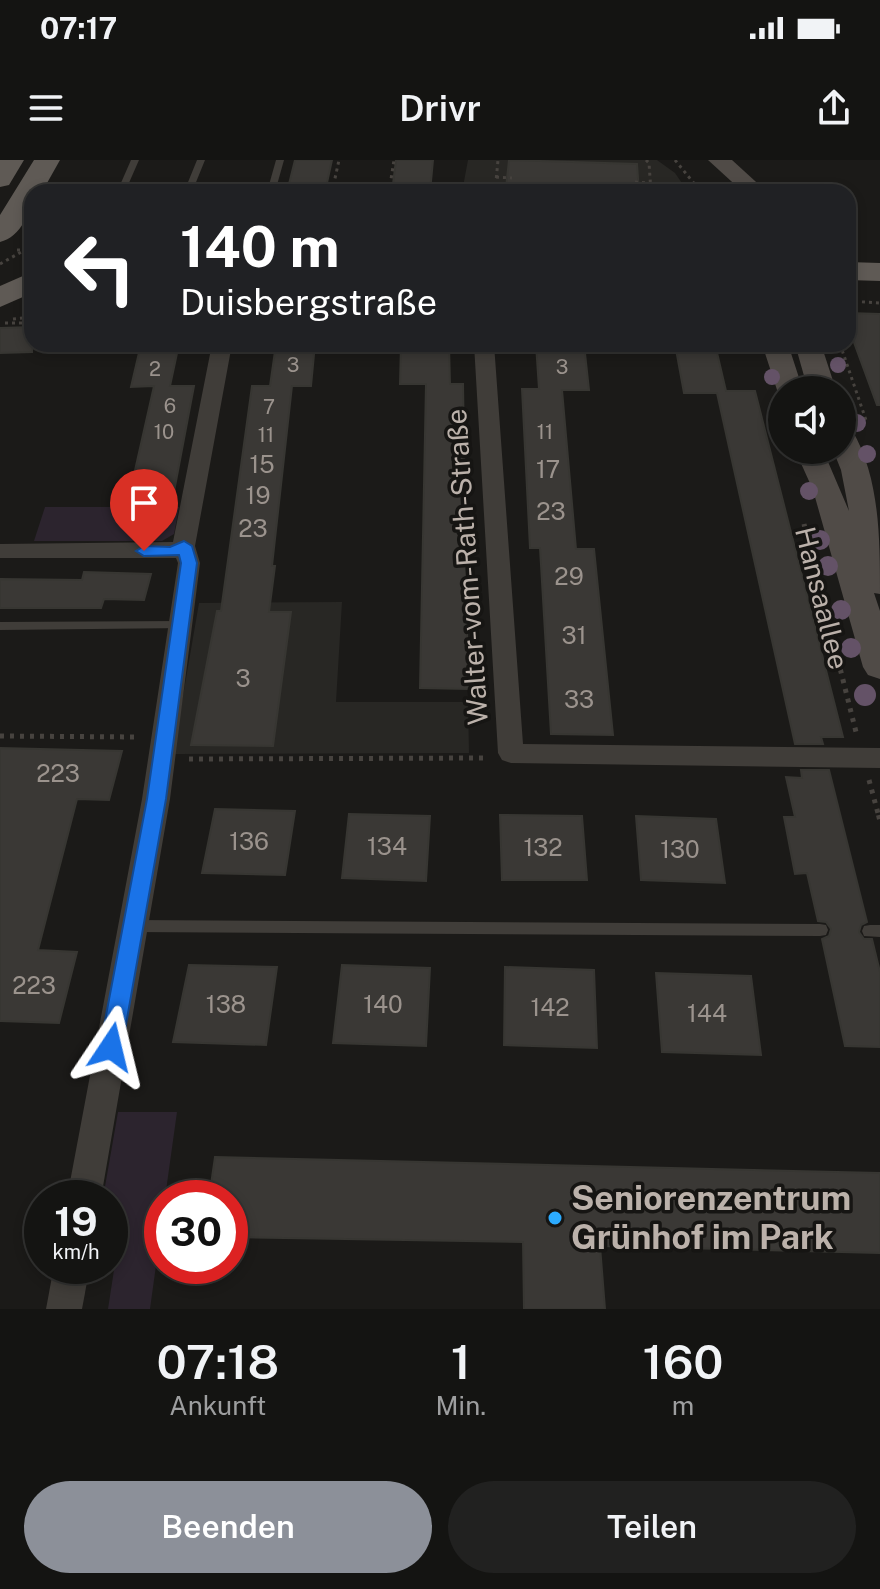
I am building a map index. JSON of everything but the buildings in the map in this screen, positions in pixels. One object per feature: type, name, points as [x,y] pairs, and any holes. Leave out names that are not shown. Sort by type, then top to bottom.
[{"type":"main road","points":[[0,179],[11,160]]},
{"type":"main road","points":[[33,184],[47,160]]},
{"type":"main road","points":[[719,160],[747,184]]},
{"type":"main road","points":[[686,161],[713,184]]},
{"type":"main road","points":[[0,298],[15,262],[24,201]]},
{"type":"main road","points":[[856,271],[880,272]]},
{"type":"main road","points":[[777,352],[785,376]]},
{"type":"main road","points":[[810,352],[818,376]]},
{"type":"main road","name":"Hansaallee","points":[[816,464],[828,490],[880,667]]},
{"type":"main road","points":[[856,464],[880,584]]},
{"type":"street","points":[[87,1180],[164,749],[189,563],[184,546],[220,352]]},
{"type":"street","name":"Walter-vom-Rath-Straße","points":[[485,352],[511,753],[868,757]]},
{"type":"street","points":[[0,551],[173,552],[184,546]]},
{"type":"street","points":[[64,1309],[69,1284]]},
{"type":"lane","points":[[124,184],[135,160]]},
{"type":"lane","points":[[191,184],[201,160]]},
{"type":"lane","points":[[273,184],[280,160]]},
{"type":"lane","points":[[0,626],[57,629],[181,625]]},
{"type":"lane","points":[[132,926],[820,930]]},
{"type":"path","points":[[334,184],[339,160]]},
{"type":"path","points":[[390,184],[394,160]]},
{"type":"path","points":[[496,184],[498,160]]},
{"type":"path","points":[[635,182],[651,183],[646,160]]},
{"type":"path","points":[[686,161],[697,184]]},
{"type":"path","points":[[496,177],[512,178]]},
{"type":"path","points":[[865,294],[880,303]]},
{"type":"path","points":[[0,323],[24,323]]},
{"type":"path","points":[[842,352],[846,376]]},
{"type":"path","name":"Hansaallee","points":[[802,515],[868,757],[880,819]]},
{"type":"path","points":[[0,736],[164,749],[476,760],[511,753]]},
{"type":"shaded area","points":[[468,160],[657,160],[675,173],[683,184],[464,184]]},
{"type":"shaded area","points":[[45,507],[179,507],[174,534],[162,541],[34,541]]},
{"type":"shaded area","points":[[342,602],[336,702],[468,702],[469,753],[173,754],[199,603]]},
{"type":"shaded area","points":[[118,1112],[177,1112],[168,1180],[144,1180],[144,1284],[153,1284],[150,1309],[108,1309],[112,1284],[128,1284],[128,1180],[106,1180]]},
{"type":"place","name":"Seniorenzentrum Grünhof im Park","points":[[555,1218]]},
{"type":"route","points":[[111,1047],[166,738],[189,563],[184,546],[173,552],[144,551]]}]
